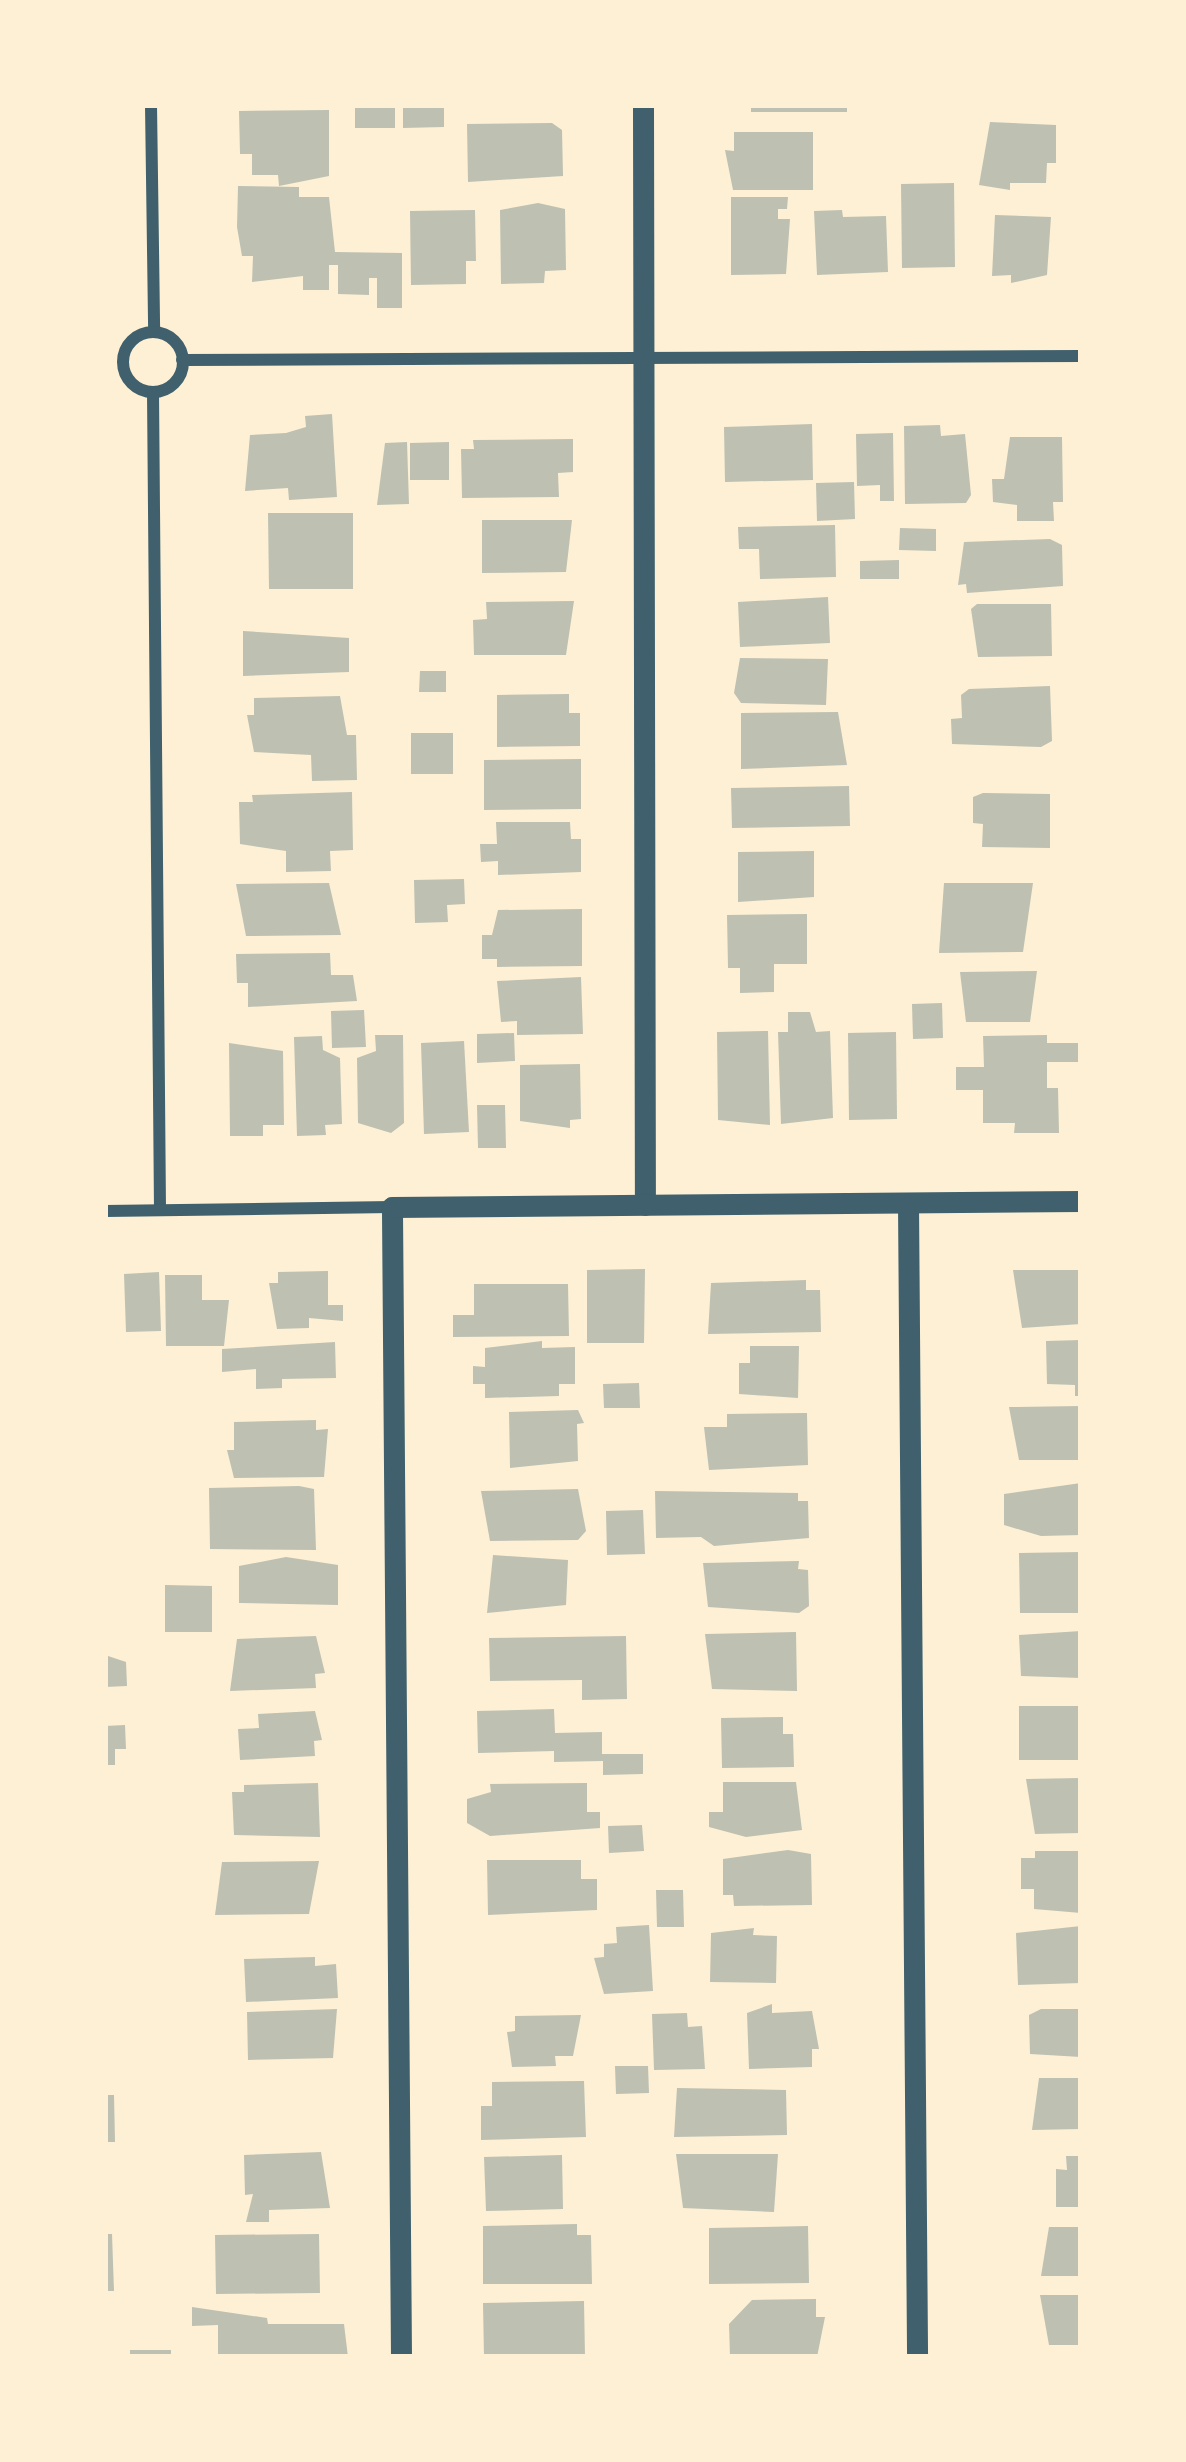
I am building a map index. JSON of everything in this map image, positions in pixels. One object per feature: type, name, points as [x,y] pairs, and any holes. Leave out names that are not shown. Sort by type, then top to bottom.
[{"type":"street","points":[[151,105],[154,332]]},
{"type":"street","points":[[643,105],[645,1205]]},
{"type":"street","points":[[154,332],[170,337],[182,360],[175,383],[153,392],[131,384],[123,362],[132,340],[154,332]]},
{"type":"street","points":[[182,360],[1081,356]]},
{"type":"street","points":[[105,362],[123,362]]},
{"type":"street","points":[[153,392],[160,1210]]},
{"type":"street","points":[[105,1210],[1081,1201]]},
{"type":"street","points":[[908,1203],[917,2357]]},
{"type":"street","points":[[392,1207],[401,2357]]},
{"type":"building","points":[[355,105],[395,105],[395,128],[355,128]]},
{"type":"building","points":[[403,105],[444,105],[444,127],[403,128]]},
{"type":"building","points":[[751,105],[847,105],[847,112],[751,112]]},
{"type":"building","points":[[329,110],[329,176],[279,186],[278,175],[252,175],[252,154],[240,154],[239,111]]},
{"type":"building","points":[[990,122],[1056,125],[1056,163],[1047,163],[1046,183],[1010,183],[1010,190],[979,185]]},
{"type":"building","points":[[552,123],[562,130],[563,176],[468,182],[467,124]]},
{"type":"building","points":[[734,132],[813,132],[813,190],[733,190],[725,150],[734,151]]},
{"type":"building","points":[[954,183],[955,267],[902,268],[901,184]]},
{"type":"building","points":[[238,186],[299,187],[299,197],[329,197],[335,252],[402,253],[402,308],[377,308],[377,278],[369,278],[369,295],[338,294],[338,265],[329,265],[329,290],[303,290],[303,276],[252,282],[253,256],[242,256],[237,227]]},
{"type":"building","points":[[731,197],[788,197],[787,209],[778,209],[778,219],[790,219],[786,274],[731,275]]},
{"type":"building","points":[[538,203],[565,209],[566,270],[545,271],[544,283],[501,284],[500,210]]},
{"type":"building","points":[[475,210],[476,261],[466,261],[466,284],[411,285],[410,211]]},
{"type":"building","points":[[842,210],[843,217],[886,216],[888,272],[817,275],[814,211]]},
{"type":"building","points":[[995,215],[1051,217],[1047,275],[1011,283],[1011,275],[992,276]]},
{"type":"building","points":[[332,414],[337,497],[289,500],[288,488],[245,491],[250,435],[286,433],[306,427],[305,416]]},
{"type":"building","points":[[812,424],[813,480],[725,482],[724,427]]},
{"type":"building","points":[[940,425],[941,436],[965,434],[971,495],[966,503],[905,504],[904,426]]},
{"type":"building","points":[[893,433],[894,501],[880,501],[880,485],[857,486],[856,434]]},
{"type":"building","points":[[1010,437],[1062,437],[1063,502],[1053,502],[1054,521],[1017,521],[1017,505],[993,502],[992,479],[1004,479]]},
{"type":"building","points":[[573,439],[573,472],[558,473],[559,497],[462,498],[461,449],[474,449],[473,440]]},
{"type":"building","points":[[407,442],[409,504],[377,505],[385,443]]},
{"type":"building","points":[[449,442],[449,480],[410,480],[410,443]]},
{"type":"building","points":[[854,482],[855,519],[817,521],[816,483]]},
{"type":"building","points":[[268,513],[353,513],[353,589],[269,589]]},
{"type":"building","points":[[482,520],[572,520],[566,572],[482,573]]},
{"type":"building","points":[[835,525],[836,577],[760,579],[759,549],[739,549],[738,527]]},
{"type":"building","points":[[900,528],[936,529],[936,551],[899,550]]},
{"type":"building","points":[[1050,539],[1062,545],[1063,586],[967,593],[966,584],[958,585],[964,542]]},
{"type":"building","points":[[899,560],[899,579],[860,579],[860,561]]},
{"type":"building","points":[[828,597],[830,643],[740,647],[738,602]]},
{"type":"building","points":[[574,601],[566,655],[474,655],[473,620],[487,619],[486,602]]},
{"type":"building","points":[[977,604],[1051,604],[1052,656],[978,657],[971,609]]},
{"type":"building","points":[[243,631],[349,638],[349,672],[243,676]]},
{"type":"building","points":[[740,658],[828,659],[826,705],[741,703],[734,693]]},
{"type":"building","points":[[420,671],[446,671],[446,692],[419,692]]},
{"type":"building","points":[[1050,686],[1052,741],[1041,747],[952,744],[951,719],[962,718],[961,695],[969,689]]},
{"type":"building","points":[[569,694],[569,713],[580,713],[580,746],[497,747],[497,695]]},
{"type":"building","points":[[340,696],[347,735],[356,735],[357,780],[312,781],[311,755],[254,752],[247,715],[254,715],[254,698]]},
{"type":"building","points":[[838,712],[847,765],[741,769],[741,713]]},
{"type":"building","points":[[411,733],[453,733],[453,774],[411,774]]},
{"type":"building","points":[[581,759],[581,809],[484,810],[484,760]]},
{"type":"building","points":[[849,786],[850,826],[732,828],[731,788]]},
{"type":"building","points":[[352,792],[353,850],[330,851],[331,871],[286,872],[286,851],[240,844],[239,802],[253,802],[252,795]]},
{"type":"building","points":[[983,793],[1050,794],[1050,848],[982,847],[983,824],[973,823],[973,797]]},
{"type":"building","points":[[496,822],[570,822],[571,839],[581,839],[581,872],[498,875],[498,861],[481,862],[480,844],[497,844]]},
{"type":"building","points":[[814,851],[814,897],[738,902],[738,852]]},
{"type":"building","points":[[464,879],[465,904],[447,905],[448,922],[415,923],[414,880]]},
{"type":"building","points":[[329,883],[341,935],[246,936],[236,884]]},
{"type":"building","points":[[944,883],[1033,883],[1023,952],[939,953]]},
{"type":"building","points":[[582,909],[582,966],[497,967],[497,959],[482,959],[482,935],[492,935],[498,910]]},
{"type":"building","points":[[807,914],[807,964],[774,964],[774,992],[740,993],[740,968],[728,968],[727,915]]},
{"type":"building","points":[[330,953],[331,975],[353,975],[357,1001],[248,1007],[248,983],[237,983],[236,954]]},
{"type":"building","points":[[1037,971],[1030,1022],[966,1022],[960,972]]},
{"type":"building","points":[[581,977],[583,1034],[517,1035],[517,1021],[501,1022],[497,981]]},
{"type":"building","points":[[942,1003],[943,1038],[913,1039],[912,1004]]},
{"type":"building","points":[[364,1010],[366,1047],[332,1048],[331,1011]]},
{"type":"building","points":[[788,1012],[810,1012],[816,1032],[830,1031],[833,1118],[781,1124],[778,1032],[788,1032]]},
{"type":"building","points":[[768,1031],[770,1125],[718,1120],[717,1032]]},
{"type":"building","points":[[896,1032],[897,1119],[849,1120],[848,1033]]},
{"type":"building","points":[[514,1033],[515,1061],[477,1063],[477,1034]]},
{"type":"building","points":[[375,1035],[403,1035],[404,1123],[391,1133],[358,1123],[357,1058],[376,1051]]},
{"type":"building","points":[[1047,1035],[1047,1043],[1079,1043],[1079,1062],[1047,1062],[1047,1088],[1058,1088],[1059,1133],[1014,1133],[1015,1123],[983,1123],[983,1090],[956,1090],[956,1067],[984,1067],[983,1036]]},
{"type":"building","points":[[322,1036],[323,1050],[340,1058],[342,1124],[325,1125],[326,1135],[297,1136],[294,1037]]},
{"type":"building","points":[[464,1041],[469,1132],[424,1134],[421,1043]]},
{"type":"building","points":[[229,1043],[283,1051],[284,1125],[263,1125],[263,1136],[230,1136]]},
{"type":"building","points":[[580,1064],[581,1119],[570,1120],[570,1128],[520,1121],[520,1065]]},
{"type":"building","points":[[477,1105],[505,1105],[506,1148],[478,1148]]},
{"type":"building","points":[[645,1269],[644,1343],[587,1343],[587,1270]]},
{"type":"building","points":[[1013,1270],[1081,1270],[1081,1324],[1022,1328]]},
{"type":"building","points":[[328,1271],[328,1305],[343,1305],[343,1321],[309,1318],[309,1328],[277,1329],[269,1283],[278,1283],[278,1272]]},
{"type":"building","points":[[159,1272],[161,1331],[126,1332],[124,1274]]},
{"type":"building","points":[[165,1275],[202,1275],[202,1300],[229,1300],[224,1346],[166,1346]]},
{"type":"building","points":[[806,1280],[806,1290],[820,1290],[821,1332],[708,1334],[711,1283]]},
{"type":"building","points":[[474,1284],[568,1284],[569,1336],[453,1337],[453,1315],[474,1315]]},
{"type":"building","points":[[1081,1340],[1081,1396],[1075,1396],[1075,1385],[1047,1384],[1046,1341]]},
{"type":"building","points":[[542,1341],[542,1348],[575,1347],[575,1384],[559,1384],[559,1396],[485,1398],[485,1384],[473,1384],[473,1366],[485,1367],[485,1348]]},
{"type":"building","points":[[335,1342],[336,1378],[282,1379],[282,1388],[256,1389],[256,1369],[222,1372],[222,1349]]},
{"type":"building","points":[[750,1346],[799,1346],[798,1398],[739,1394],[739,1363],[750,1363]]},
{"type":"building","points":[[639,1383],[640,1408],[604,1408],[603,1384]]},
{"type":"building","points":[[1081,1406],[1081,1460],[1019,1460],[1009,1407]]},
{"type":"building","points":[[578,1410],[584,1423],[577,1424],[578,1461],[510,1468],[509,1412]]},
{"type":"building","points":[[807,1413],[808,1465],[709,1470],[704,1427],[727,1427],[727,1414]]},
{"type":"building","points":[[316,1420],[316,1430],[328,1429],[324,1477],[234,1478],[227,1450],[234,1450],[234,1422]]},
{"type":"building","points":[[1081,1483],[1081,1535],[1041,1536],[1004,1525],[1004,1494]]},
{"type":"building","points":[[209,1488],[314,1489],[316,1550],[210,1549]]},
{"type":"building","points":[[578,1489],[586,1531],[578,1540],[490,1541],[481,1491]]},
{"type":"building","points":[[655,1491],[798,1493],[798,1501],[808,1501],[809,1538],[714,1546],[701,1537],[656,1538]]},
{"type":"building","points":[[643,1510],[645,1554],[607,1555],[606,1511]]},
{"type":"building","points":[[1081,1552],[1081,1613],[1020,1613],[1019,1553]]},
{"type":"building","points":[[493,1555],[568,1560],[566,1605],[487,1613]]},
{"type":"building","points":[[286,1557],[338,1565],[338,1605],[239,1603],[239,1566]]},
{"type":"building","points":[[799,1561],[798,1569],[808,1570],[809,1606],[799,1613],[708,1607],[703,1563]]},
{"type":"building","points":[[165,1585],[212,1586],[212,1632],[165,1632]]},
{"type":"building","points":[[1081,1631],[1081,1678],[1021,1676],[1019,1635]]},
{"type":"building","points":[[796,1632],[797,1691],[712,1689],[705,1634]]},
{"type":"building","points":[[316,1636],[325,1673],[315,1674],[316,1688],[230,1691],[237,1639]]},
{"type":"building","points":[[626,1636],[627,1699],[582,1700],[582,1680],[490,1681],[489,1638]]},
{"type":"building","points":[[105,1655],[126,1662],[127,1686],[105,1687]]},
{"type":"building","points":[[1019,1706],[1081,1706],[1081,1760],[1019,1760]]},
{"type":"building","points":[[554,1709],[555,1733],[602,1732],[602,1754],[643,1754],[643,1774],[603,1775],[603,1761],[554,1762],[554,1751],[478,1753],[477,1711]]},
{"type":"building","points":[[315,1711],[322,1740],[314,1741],[315,1756],[240,1760],[238,1729],[259,1728],[258,1714]]},
{"type":"building","points":[[783,1717],[783,1734],[793,1734],[794,1767],[722,1768],[721,1718]]},
{"type":"building","points":[[125,1725],[126,1749],[115,1749],[115,1765],[105,1765],[105,1726]]},
{"type":"building","points":[[1081,1778],[1081,1833],[1035,1834],[1026,1779]]},
{"type":"building","points":[[723,1782],[796,1782],[802,1830],[746,1837],[709,1827],[709,1812],[723,1812]]},
{"type":"building","points":[[318,1783],[320,1837],[234,1835],[232,1792],[244,1792],[244,1785]]},
{"type":"building","points":[[587,1783],[587,1812],[600,1812],[600,1828],[490,1836],[467,1823],[467,1799],[491,1792],[490,1784]]},
{"type":"building","points":[[642,1825],[644,1851],[609,1853],[608,1826]]},
{"type":"building","points":[[788,1850],[811,1854],[812,1905],[734,1906],[733,1895],[723,1895],[723,1859]]},
{"type":"building","points":[[1035,1851],[1081,1851],[1081,1913],[1034,1909],[1034,1889],[1021,1889],[1021,1858],[1035,1858]]},
{"type":"building","points":[[487,1860],[581,1860],[581,1879],[597,1879],[597,1910],[488,1915]]},
{"type":"building","points":[[319,1861],[309,1914],[215,1915],[222,1862]]},
{"type":"building","points":[[656,1890],[683,1890],[684,1927],[657,1927]]},
{"type":"building","points":[[649,1925],[653,1991],[604,1994],[594,1958],[604,1957],[604,1944],[617,1943],[616,1927]]},
{"type":"building","points":[[1081,1926],[1081,1983],[1018,1985],[1016,1933]]},
{"type":"building","points":[[754,1928],[753,1935],[777,1936],[776,1983],[710,1982],[711,1933]]},
{"type":"building","points":[[315,1957],[315,1966],[336,1964],[338,1998],[246,2002],[244,1959]]},
{"type":"building","points":[[772,2004],[772,2013],[812,2011],[819,2049],[812,2049],[812,2067],[749,2069],[747,2013]]},
{"type":"building","points":[[337,2009],[333,2058],[248,2060],[247,2012]]},
{"type":"building","points":[[1041,2009],[1081,2009],[1081,2057],[1030,2054],[1029,2015]]},
{"type":"building","points":[[687,2013],[688,2027],[702,2026],[705,2069],[654,2070],[652,2014]]},
{"type":"building","points":[[581,2015],[573,2056],[555,2056],[556,2066],[512,2067],[507,2032],[515,2031],[515,2016]]},
{"type":"building","points":[[615,2066],[648,2066],[649,2093],[616,2094]]},
{"type":"building","points":[[1039,2078],[1081,2078],[1081,2129],[1032,2130]]},
{"type":"building","points":[[584,2081],[586,2137],[481,2140],[481,2106],[492,2106],[492,2082]]},
{"type":"building","points":[[677,2088],[786,2090],[787,2135],[674,2137]]},
{"type":"building","points":[[105,2095],[114,2095],[115,2142],[105,2142]]},
{"type":"building","points":[[321,2152],[330,2208],[269,2210],[269,2222],[246,2222],[253,2194],[245,2195],[244,2155]]},
{"type":"building","points":[[676,2154],[778,2154],[774,2212],[683,2208]]},
{"type":"building","points":[[562,2155],[563,2209],[486,2211],[484,2157]]},
{"type":"building","points":[[1066,2156],[1081,2156],[1081,2207],[1056,2207],[1056,2169],[1067,2170]]},
{"type":"building","points":[[577,2224],[577,2235],[591,2235],[592,2284],[483,2284],[483,2226]]},
{"type":"building","points":[[808,2226],[809,2283],[709,2284],[709,2228]]},
{"type":"building","points":[[1049,2227],[1081,2227],[1081,2276],[1041,2276]]},
{"type":"building","points":[[105,2234],[112,2234],[114,2291],[105,2291]]},
{"type":"building","points":[[319,2234],[320,2293],[216,2294],[215,2235]]},
{"type":"building","points":[[1040,2295],[1081,2295],[1081,2345],[1049,2345]]},
{"type":"building","points":[[816,2299],[816,2317],[825,2317],[817,2357],[730,2357],[729,2324],[752,2300]]},
{"type":"building","points":[[584,2301],[585,2357],[484,2357],[483,2303]]},
{"type":"building","points":[[192,2307],[267,2318],[268,2324],[344,2324],[348,2357],[218,2356],[218,2325],[192,2326]]},
{"type":"building","points":[[130,2350],[171,2350],[171,2357],[130,2357]]}]
